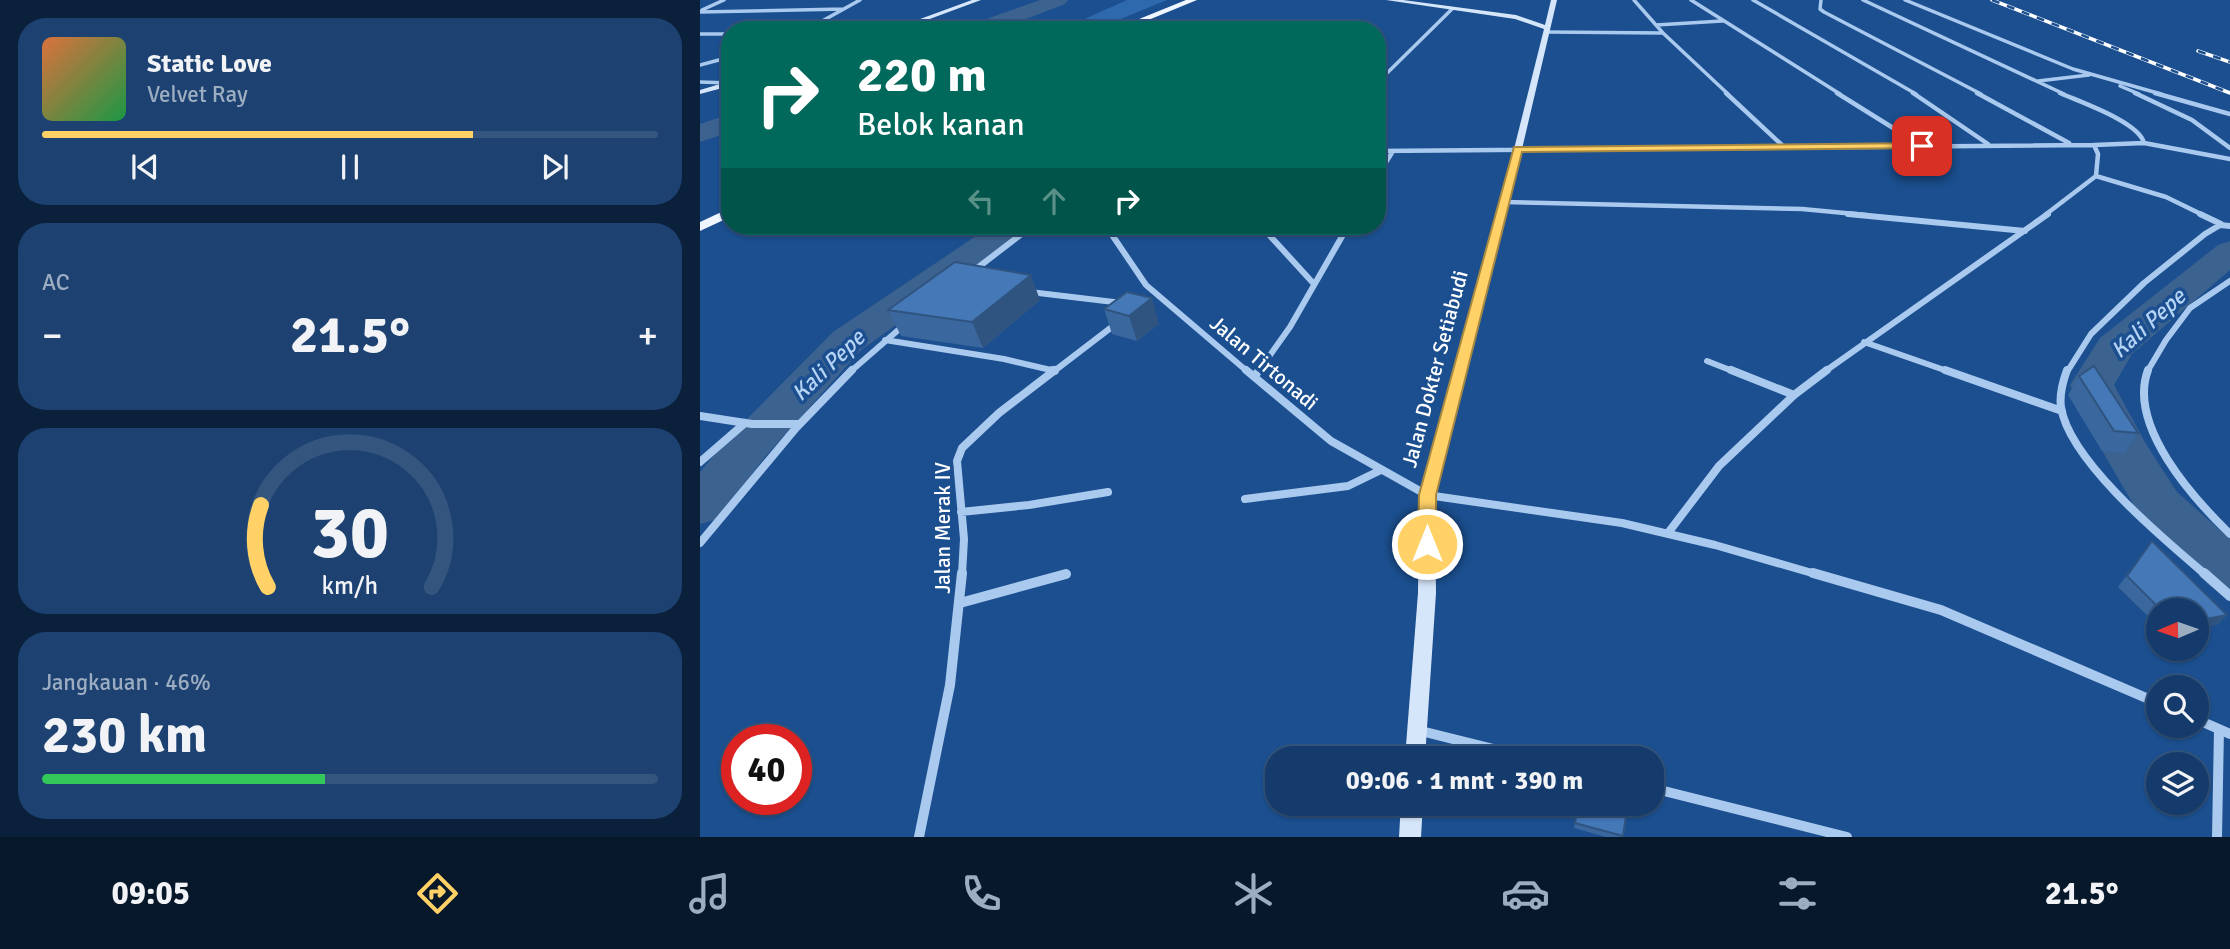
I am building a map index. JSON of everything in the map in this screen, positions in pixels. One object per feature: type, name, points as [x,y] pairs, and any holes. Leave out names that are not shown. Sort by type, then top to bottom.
[{"type":"main road","points":[[1128,21],[1176,0]]},
{"type":"main road","points":[[1132,21],[1193,0]]},
{"type":"main road","points":[[700,215],[721,205]]},
{"type":"main road","points":[[700,227],[721,216]]},
{"type":"street","points":[[700,11],[724,0]]},
{"type":"street","points":[[823,21],[860,0]]},
{"type":"street","points":[[918,21],[978,0]]},
{"type":"street","points":[[1389,0],[1516,18],[1547,30],[1663,33]]},
{"type":"street","name":"Jalan Dokter Setiabudi","points":[[1416,746],[1427,593],[1427,495],[1518,149],[1554,0]]},
{"type":"street","points":[[1634,0],[1663,33],[1784,148]]},
{"type":"street","points":[[1691,0],[1922,146]]},
{"type":"street","points":[[1753,0],[1926,100],[1989,145]]},
{"type":"street","points":[[1821,0],[1820,9],[1824,12],[2001,104],[2070,144]]},
{"type":"street","points":[[1863,0],[2137,130],[2144,143]]},
{"type":"street","points":[[1905,0],[2057,64],[2230,114]]},
{"type":"street","points":[[700,11],[845,9]]},
{"type":"street","points":[[1386,74],[1452,9]]},
{"type":"street","points":[[1539,12],[1551,10]]},
{"type":"street","points":[[1516,18],[1528,15]]},
{"type":"street","points":[[1656,25],[1723,21]]},
{"type":"street","points":[[700,36],[721,34]]},
{"type":"street","points":[[700,65],[721,59]]},
{"type":"street","points":[[2035,81],[2093,75]]},
{"type":"street","points":[[2107,79],[2191,120],[2230,148]]},
{"type":"street","points":[[700,82],[721,83]]},
{"type":"street","points":[[700,92],[721,86]]},
{"type":"street","points":[[1386,151],[2144,143],[2230,159]]},
{"type":"street","points":[[1668,533],[1719,466],[1794,395],[1864,342],[2025,231],[2096,176],[2098,154],[2094,145]]},
{"type":"street","points":[[1386,162],[1393,151]]},
{"type":"street","points":[[2096,176],[2166,197],[2230,226]]},
{"type":"street","points":[[1504,202],[1802,209],[2025,231]]},
{"type":"street","points":[[2221,224],[2202,234],[2191,246],[2154,274],[2098,327],[2067,370],[2060,398],[2062,411],[2075,439],[2115,493],[2230,596]]},
{"type":"street","points":[[976,281],[964,278],[1020,235]]},
{"type":"street","name":"Jalan Tirtonadi","points":[[1112,235],[1146,285],[1331,442],[1427,495]]},
{"type":"street","points":[[1269,235],[1314,284]]},
{"type":"street","points":[[1255,376],[1290,327],[1344,235]]},
{"type":"street","points":[[2230,281],[2190,307],[2156,356],[2146,373],[2146,416],[2170,462],[2190,490],[2230,534]]},
{"type":"street","points":[[1025,291],[1132,304]]},
{"type":"street","points":[[1154,302],[1162,299]]},
{"type":"street","points":[[700,543],[799,424],[847,373],[914,317]]},
{"type":"street","name":"Jalan Merak IV","points":[[919,837],[950,685],[960,603],[964,539],[957,461],[962,448],[991,419],[1120,320]]},
{"type":"street","points":[[885,340],[1004,359],[1055,371]]},
{"type":"street","points":[[1864,342],[2062,411]]},
{"type":"street","points":[[1707,361],[1794,395]]},
{"type":"street","points":[[700,416],[752,424],[799,424]]},
{"type":"street","points":[[701,461],[752,424]]},
{"type":"street","points":[[1245,499],[1348,486],[1381,470]]},
{"type":"street","points":[[961,512],[1009,508],[1108,492]]},
{"type":"street","points":[[1427,495],[1622,523],[1668,533],[1941,610],[2146,698]]},
{"type":"street","points":[[960,603],[1066,574]]},
{"type":"street","points":[[2209,725],[2230,734]]},
{"type":"street","points":[[2217,837],[2219,729]]},
{"type":"street","points":[[1417,730],[1481,746]]},
{"type":"street","points":[[1664,791],[1847,837]]},
{"type":"street","points":[[1410,837],[1411,816]]},
{"type":"shaded area","points":[[1127,0],[1167,0],[1116,21],[1080,21]]},
{"type":"building","points":[[955,262],[1031,275],[972,322],[888,310]]},
{"type":"building","points":[[1127,292],[1152,298],[1129,316],[1104,309]]},
{"type":"building","points":[[2094,366],[2138,433],[2114,431],[2079,376]]},
{"type":"building","points":[[2152,541],[2227,615],[2209,618],[2209,598],[2149,598],[2127,576]]},
{"type":"building","points":[[1576,816],[1626,816],[1623,836],[1575,823]]},
{"type":"waterway","points":[[1002,21],[1058,0]]},
{"type":"waterway","points":[[700,134],[721,126]]},
{"type":"waterway","name":"Kali Pepe","points":[[700,506],[748,446],[847,341],[1000,235]]},
{"type":"waterway","name":"Kali Pepe","points":[[2230,252],[2115,347],[2092,385],[2124,447],[2159,505],[2230,572]]},
{"type":"railway","points":[[1992,0],[2230,93]]},
{"type":"railway","points":[[2198,51],[2230,62]]},
{"type":"route","points":[[1427,544],[1427,495],[1518,149],[1922,146]]}]
